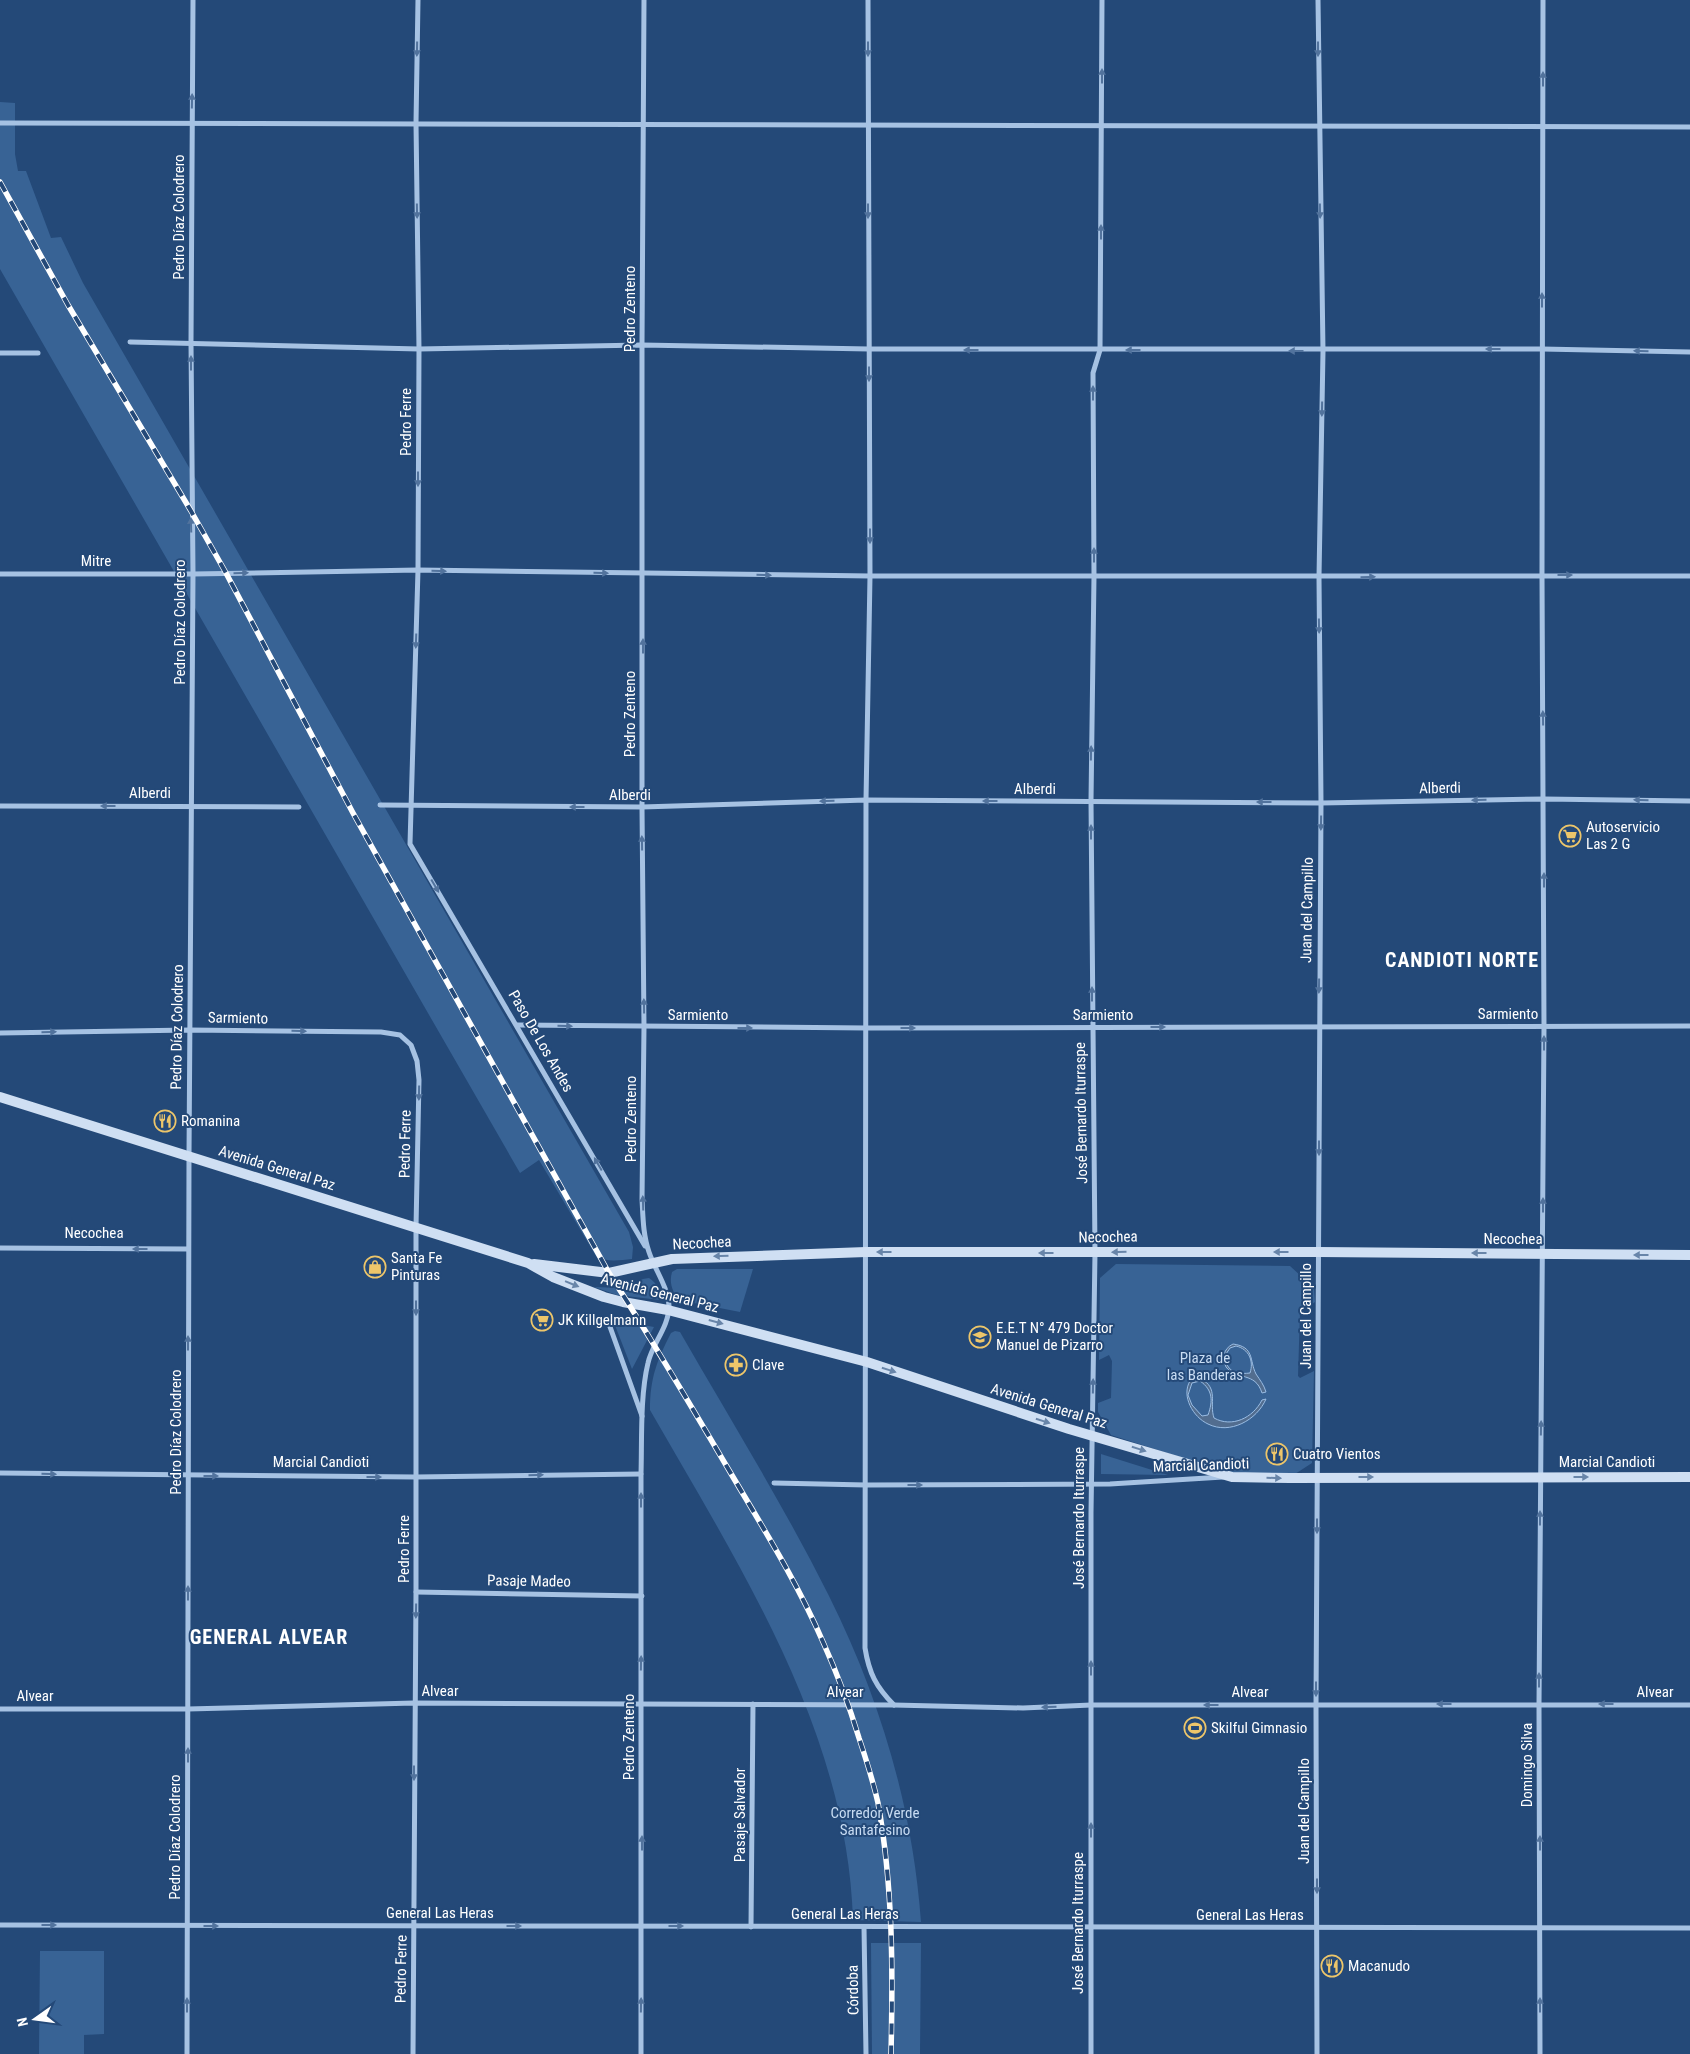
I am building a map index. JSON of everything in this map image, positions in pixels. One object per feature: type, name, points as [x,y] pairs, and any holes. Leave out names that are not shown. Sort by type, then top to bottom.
[{"type":"main road","name":"Avenida General Paz","points":[[0,1097],[528,1263],[553,1277],[604,1297],[668,1310],[867,1362],[1069,1429],[1232,1477]]},
{"type":"main road","name":"Necochea","points":[[528,1263],[609,1273],[653,1262],[698,1257],[866,1252],[1319,1252],[1690,1255]]},
{"type":"main road","name":"Marcial Candioti","points":[[1232,1477],[1690,1477]]},
{"type":"street","name":"Pedro Díaz Colodrero","points":[[187,2054],[188,1156],[193,574],[191,342],[193,0]]},
{"type":"street","name":"Pedro Ferre","points":[[410,844],[418,570],[419,349],[416,122],[418,0]]},
{"type":"street","name":"Pedro Zenteno","points":[[641,2054],[641,1474],[647,1364],[662,1331],[668,1310],[666,1290],[648,1252],[642,1199],[644,1027],[642,345],[644,0]]},
{"type":"street","points":[[868,0],[870,576],[866,800],[867,1362],[865,1648],[872,1676],[880,1692],[894,1705]]},
{"type":"street","points":[[1102,0],[1102,125]]},
{"type":"street","name":"Juan del Campillo","points":[[1317,2054],[1316,1705],[1321,802],[1319,577],[1323,351],[1318,0]]},
{"type":"street","name":"Domingo Silva","points":[[1540,2054],[1539,1704],[1544,1027],[1542,575],[1543,0]]},
{"type":"street","points":[[0,123],[416,122],[643,125],[1690,127]]},
{"type":"street","name":"José Bernardo Iturraspe","points":[[1091,2054],[1092,1435],[1095,1253],[1091,802],[1094,576],[1093,373],[1100,350],[1102,125]]},
{"type":"street","points":[[130,342],[419,349],[642,345],[869,349],[1323,351],[1542,349],[1690,352]]},
{"type":"street","points":[[0,353],[38,353]]},
{"type":"street","name":"Mitre","points":[[0,574],[193,574],[418,570],[870,576],[1690,576]]},
{"type":"street","name":"Alberdi","points":[[380,805],[642,808],[866,800],[1321,802],[1544,799],[1690,801]]},
{"type":"street","name":"Alberdi","points":[[0,806],[299,807]]},
{"type":"street","name":"Paso De Los Andes","points":[[410,844],[648,1252]]},
{"type":"street","name":"Sarmiento","points":[[517,1025],[867,1028],[1690,1026]]},
{"type":"street","name":"Sarmiento","points":[[0,1033],[190,1030],[381,1032],[400,1035],[412,1046]]},
{"type":"street","name":"Pedro Ferre","points":[[412,1046],[417,1061],[419,1080],[416,1227],[413,2054]]},
{"type":"street","name":"Necochea","points":[[0,1248],[188,1249]]},
{"type":"street","name":"Pedro Zenteno","points":[[609,1324],[643,1419]]},
{"type":"street","name":"Marcial Candioti","points":[[0,1474],[416,1477],[641,1474]]},
{"type":"street","name":"Marcial Candioti","points":[[774,1483],[866,1485],[1092,1484],[1232,1477]]},
{"type":"street","name":"Pasaje Madeo","points":[[416,1592],[642,1596]]},
{"type":"street","name":"Alvear","points":[[0,1709],[188,1709],[414,1703],[894,1705],[1023,1708],[1091,1705],[1690,1705]]},
{"type":"street","name":"Pasaje Salvador","points":[[751,1927],[753,1704]]},
{"type":"street","name":"General Las Heras","points":[[0,1925],[1690,1928]]},
{"type":"street","name":"Córdoba","points":[[864,1927],[866,2054]]},
{"type":"green space","points":[[0,102],[15,103],[15,154],[18,171],[26,171],[51,238],[61,237],[83,283],[629,1232],[633,1247],[632,1259],[609,1260],[596,1256],[539,1160],[520,1173],[0,269]]},
{"type":"green space","name":"Plaza de las Banderas","points":[[1116,1264],[1290,1266],[1314,1288],[1315,1302],[1300,1312],[1298,1376],[1300,1378],[1314,1371],[1312,1463],[1295,1474],[1232,1474],[1111,1435],[1098,1412],[1098,1403],[1111,1398],[1112,1361],[1109,1355],[1099,1360],[1100,1278]]},
{"type":"green space","points":[[677,1269],[753,1269],[740,1312],[679,1300],[671,1283],[672,1272]]},
{"type":"green space","points":[[649,1278],[658,1287],[660,1300],[617,1295],[594,1287],[623,1288]]},
{"type":"green space","points":[[611,1315],[632,1323],[654,1327],[632,1369]]},
{"type":"green space","name":"Corredor Verde Santafesino","points":[[675,1331],[680,1332],[794,1529],[829,1596],[864,1674],[891,1755],[902,1796],[917,1880],[921,1922],[853,1920],[846,1850],[832,1783],[810,1718],[783,1654],[753,1591],[650,1410],[651,1388],[655,1370],[671,1333]]},
{"type":"green space","points":[[1101,1454],[1168,1475],[1101,1474]]},
{"type":"green space","points":[[871,1943],[921,1943],[920,2054],[872,2054]]},
{"type":"green space","points":[[40,1951],[104,1951],[104,2034],[84,2035],[84,2054],[39,2054]]},
{"type":"shaded area","points":[[1233,1344],[1248,1351],[1256,1374],[1266,1392],[1262,1393],[1255,1382],[1235,1374],[1226,1367],[1224,1354],[1227,1348]],"holes":[[[1236,1346],[1247,1353],[1251,1360],[1250,1373],[1234,1372],[1227,1365],[1226,1354],[1230,1348]]]},
{"type":"shaded area","points":[[1201,1379],[1207,1383],[1212,1391],[1214,1418],[1221,1421],[1241,1420],[1253,1412],[1262,1400],[1266,1399],[1262,1407],[1242,1424],[1225,1428],[1216,1427],[1203,1421],[1193,1411],[1187,1393],[1190,1381]],"holes":[[[1200,1381],[1210,1392],[1211,1405],[1208,1415],[1202,1416],[1192,1405],[1188,1395],[1192,1383]]]},
{"type":"railway","points":[[0,182],[68,305],[226,573],[353,813],[609,1273],[769,1538],[813,1620],[847,1701],[878,1803],[887,1865],[891,1928],[891,2054]]},
{"type":"place","name":"Autoservicio Las 2 G","points":[[1570,836]]},
{"type":"place","name":"Romanina","points":[[165,1121]]},
{"type":"place","name":"Santa Fe Pinturas","points":[[375,1267]]},
{"type":"place","name":"JK Killgelmann","points":[[542,1320]]},
{"type":"place","name":"E.E.T N° 479 Doctor Manuel de Pizarro","points":[[980,1337]]},
{"type":"place","name":"Clave","points":[[736,1365]]},
{"type":"place","name":"Cuatro Vientos","points":[[1277,1454]]},
{"type":"place","name":"Skilful Gimnasio","points":[[1195,1728]]},
{"type":"place","name":"Macanudo","points":[[1332,1966]]},
{"type":"district","name":"CANDIOTI NORTE","points":[[1462,960]]},
{"type":"district","name":"GENERAL ALVEAR","points":[[269,1637]]}]
